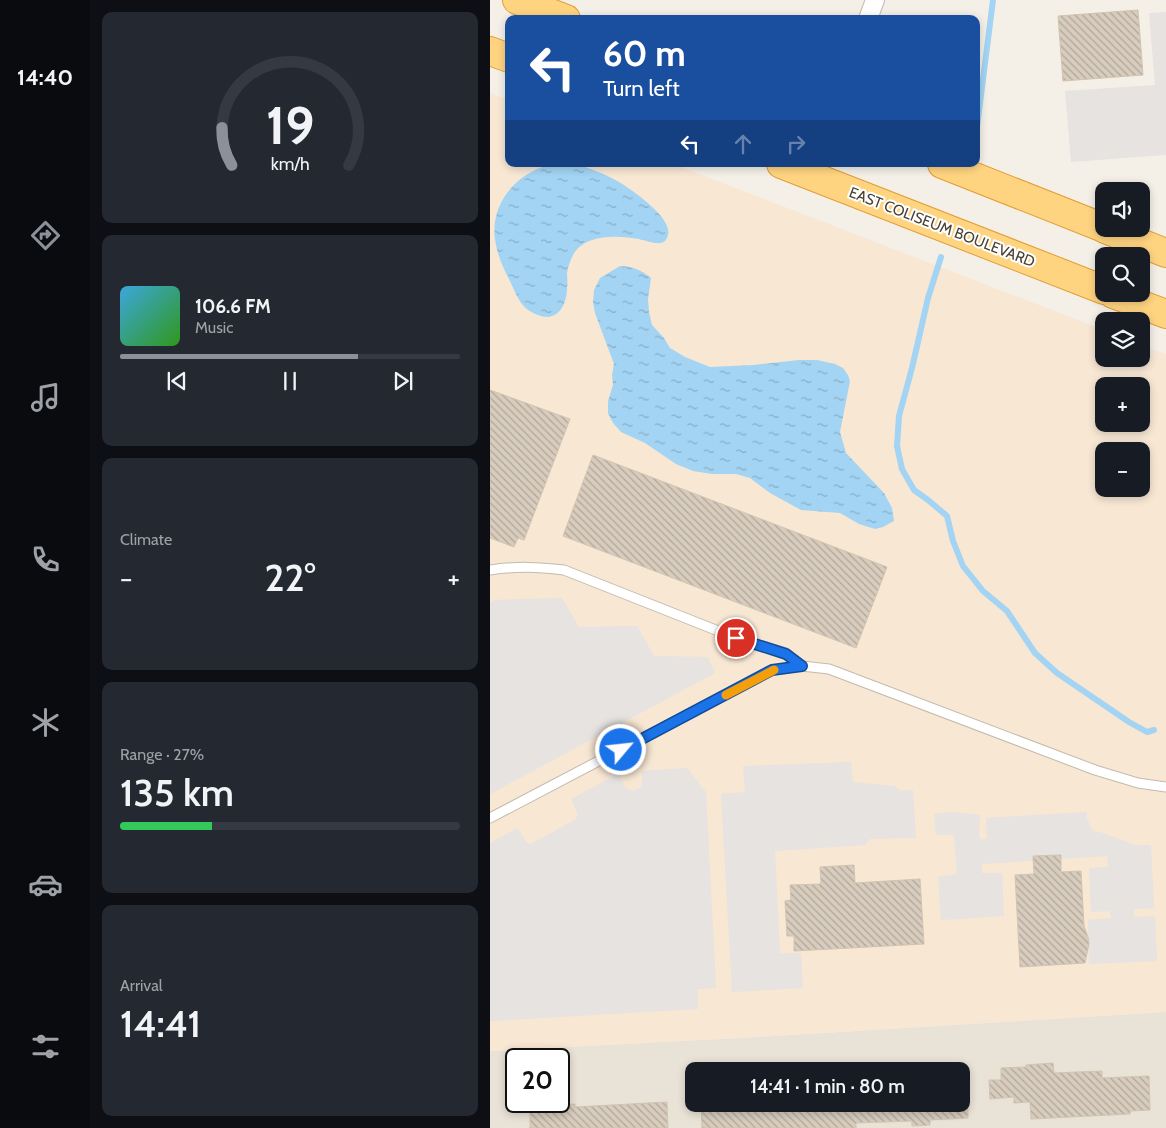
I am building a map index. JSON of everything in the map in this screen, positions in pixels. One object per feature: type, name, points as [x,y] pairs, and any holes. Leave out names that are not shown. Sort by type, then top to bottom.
[{"type":"highway","points":[[517,0],[556,15]]},
{"type":"highway","points":[[490,51],[505,57]]},
{"type":"highway","name":"EAST COLISEUM BOULEVARD","points":[[789,167],[1095,286]]},
{"type":"highway","points":[[950,167],[1095,224]]},
{"type":"highway","points":[[1127,237],[1166,253]]},
{"type":"highway","points":[[1134,302],[1166,314]]},
{"type":"street","points":[[869,15],[875,0]]},
{"type":"lane","points":[[490,570],[516,567],[543,567],[564,570],[736,638],[786,654],[802,666]]},
{"type":"lane","points":[[490,818],[772,670],[802,666],[829,669],[1095,770],[1138,783],[1166,787]]},
{"type":"shaded area","points":[[1166,12],[1166,155],[1071,162],[1065,91],[1155,85],[1149,13]]},
{"type":"shaded area","points":[[490,93],[505,99],[505,167],[681,167],[1095,327],[1095,367],[1150,367],[1150,348],[1166,354],[1166,1012],[740,1038],[548,1048],[505,1048],[505,1050],[490,1051]]},
{"type":"shaded area","points":[[562,598],[580,627],[637,626],[654,656],[708,657],[715,673],[490,794],[490,603],[494,600]]},
{"type":"shaded area","points":[[851,762],[853,782],[894,786],[901,791],[913,790],[916,838],[870,839],[865,845],[775,851],[780,953],[801,953],[803,988],[732,992],[721,794],[745,792],[743,766]]},
{"type":"shaded area","points":[[687,768],[706,792],[716,988],[698,989],[698,1009],[490,1021],[490,843],[518,828],[526,842],[531,844],[576,819],[578,814],[571,799],[618,774],[625,787],[634,791],[640,788],[642,784],[642,771]]},
{"type":"shaded area","points":[[952,812],[980,815],[979,836],[981,839],[987,839],[986,818],[1087,812],[1087,819],[1093,831],[1135,845],[1151,845],[1154,908],[1134,909],[1134,917],[1155,916],[1157,961],[1089,964],[1088,920],[1111,918],[1110,911],[1091,912],[1089,868],[1108,867],[1107,856],[982,864],[982,873],[1002,873],[1004,916],[941,920],[938,877],[957,874],[954,835],[936,835],[934,814]]},
{"type":"shaded area","points":[[1166,1012],[1166,1128],[490,1128],[490,1051],[505,1050],[505,1113],[570,1113],[570,1048],[548,1048]]},
{"type":"water","points":[[543,167],[583,167],[610,177],[650,205],[668,228],[666,240],[661,243],[641,239],[612,237],[593,240],[578,248],[569,264],[567,294],[564,305],[553,316],[547,317],[529,310],[518,298],[499,255],[494,228],[503,199],[516,183]]},
{"type":"water","points":[[620,266],[636,269],[651,278],[648,299],[652,325],[670,348],[685,357],[710,367],[817,360],[843,368],[850,381],[840,432],[846,453],[884,493],[892,508],[894,521],[875,529],[859,524],[840,513],[801,510],[770,493],[750,478],[736,474],[712,474],[693,471],[676,464],[645,443],[621,432],[613,423],[608,413],[608,401],[613,385],[614,364],[595,313],[593,302],[594,290],[600,278]]},
{"type":"building","points":[[1138,10],[1143,75],[1063,81],[1058,16]]},
{"type":"building","points":[[490,390],[570,419],[524,540],[518,538],[514,547],[490,538]]},
{"type":"building","points":[[593,455],[887,567],[856,648],[563,536]]},
{"type":"building","points":[[1061,855],[1061,872],[1081,871],[1084,926],[1089,944],[1085,963],[1020,967],[1015,875],[1034,874],[1033,856]]},
{"type":"building","points":[[854,865],[855,883],[920,879],[924,944],[794,951],[794,936],[787,936],[785,901],[791,900],[790,885],[821,884],[820,867]]},
{"type":"building","points":[[1053,1063],[1054,1073],[1102,1071],[1102,1078],[1149,1076],[1150,1110],[1130,1111],[1130,1114],[1031,1119],[1030,1102],[1014,1103],[1014,1097],[990,1099],[989,1080],[1001,1080],[1001,1068]]},
{"type":"building","points":[[667,1102],[668,1128],[530,1128],[530,1113],[570,1113],[570,1104],[575,1104],[575,1107]]},
{"type":"building","points":[[701,1112],[968,1112],[968,1118],[930,1120],[930,1125],[912,1126],[912,1121],[856,1123],[856,1128],[702,1128]]},
{"type":"waterway","points":[[980,103],[993,0]]},
{"type":"waterway","points":[[941,257],[928,298],[899,416],[897,446],[902,469],[914,490],[947,516],[953,541],[963,566],[983,591],[1007,611],[1035,653],[1057,673],[1129,722],[1147,732],[1154,730]]},
{"type":"slow traffic","points":[[726,695],[774,670]]},
{"type":"route","points":[[621,750],[772,670],[802,666],[786,654],[736,638]]}]
